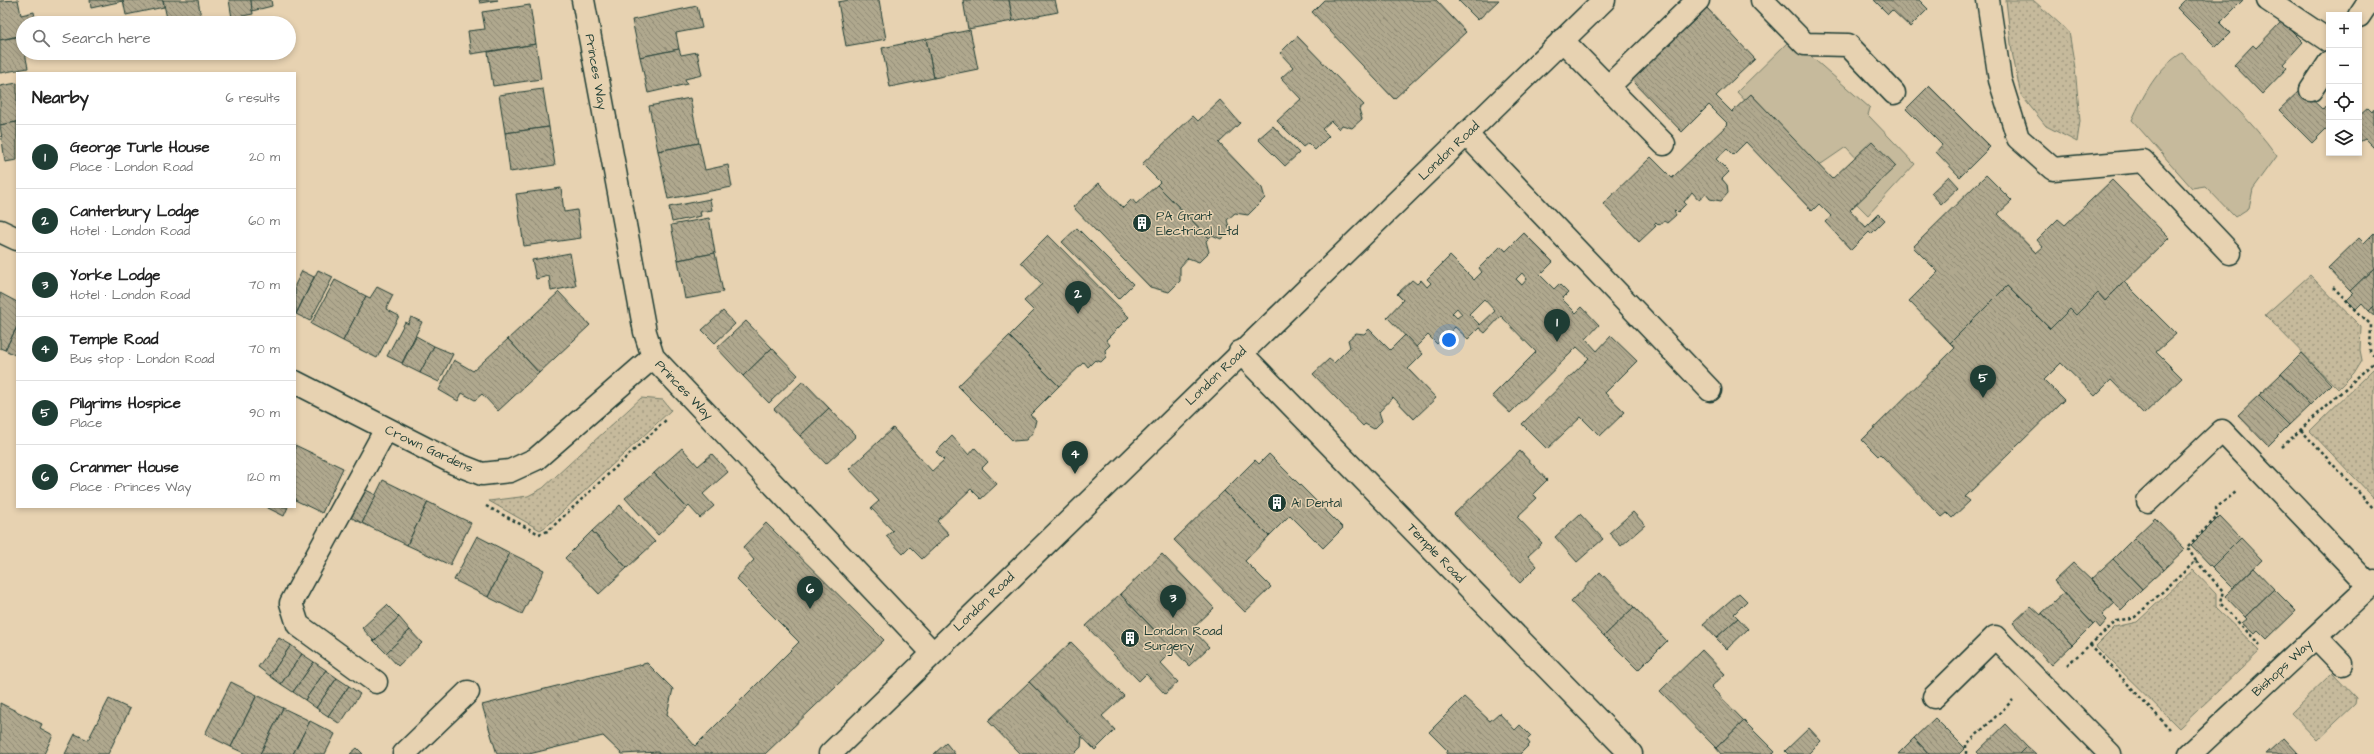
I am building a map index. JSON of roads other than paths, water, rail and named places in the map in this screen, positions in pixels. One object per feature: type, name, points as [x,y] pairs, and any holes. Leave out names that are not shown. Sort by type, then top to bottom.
[{"type":"street","name":"Princes Way","points":[[583,0],[644,332],[653,357],[932,652]]},
{"type":"street","name":"London Road","points":[[830,754],[932,652],[1604,0]]},
{"type":"street","points":[[1608,87],[1698,0]]},
{"type":"street","points":[[1762,0],[1805,44],[1848,45],[1894,93]]},
{"type":"street","points":[[1988,0],[2000,80],[2018,138],[2053,169],[2143,160],[2230,253]]},
{"type":"street","points":[[2268,0],[2326,39]]},
{"type":"street","points":[[1562,40],[1664,144]]},
{"type":"street","points":[[2311,90],[2326,68]]},
{"type":"street","points":[[1466,134],[1710,390]]},
{"type":"street","points":[[0,231],[16,239]]},
{"type":"street","name":"Temple Road","points":[[1240,352],[1631,754]]},
{"type":"street","name":"Crown Gardens","points":[[296,383],[454,464],[482,474],[510,471],[536,459],[653,357]]},
{"type":"street","points":[[376,682],[298,625],[291,603],[386,429]]},
{"type":"street","points":[[2148,501],[2222,431],[2254,466],[2372,584]]},
{"type":"street","name":"Bishops Way","points":[[2191,753],[2372,584]]},
{"type":"street","points":[[1934,697],[1995,636],[2110,754]]},
{"type":"street","points":[[2316,637],[2342,664]]},
{"type":"street","points":[[404,754],[468,692]]},
{"type":"place","name":"PA Grant Electrical Ltd","points":[[1142,223]]},
{"type":"place","name":"Canterbury Lodge","points":[[1078,314]]},
{"type":"place","name":"George Turle House","points":[[1557,342]]},
{"type":"place","name":"Pilgrims Hospice","points":[[1983,398]]},
{"type":"place","name":"Temple Road","points":[[1075,474]]},
{"type":"place","name":"A1 Dental","points":[[1277,503]]},
{"type":"place","name":"Cranmer House","points":[[810,609]]},
{"type":"place","name":"Yorke Lodge","points":[[1173,618]]},
{"type":"place","name":"London Road Surgery","points":[[1130,638]]}]
